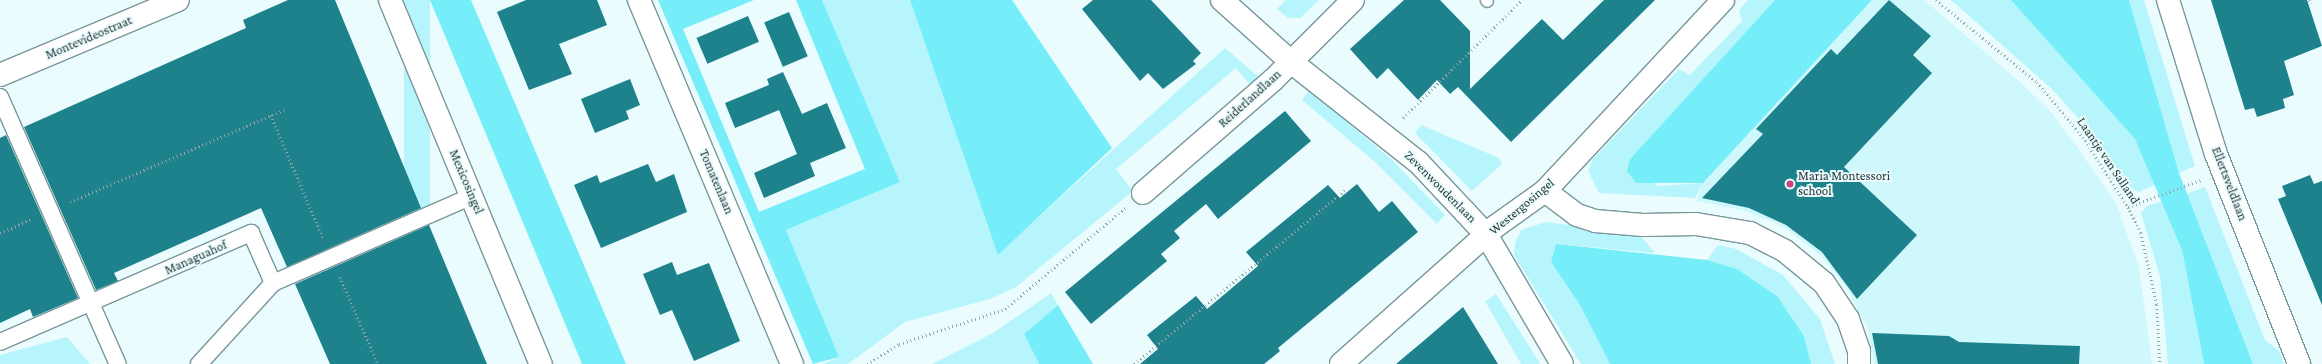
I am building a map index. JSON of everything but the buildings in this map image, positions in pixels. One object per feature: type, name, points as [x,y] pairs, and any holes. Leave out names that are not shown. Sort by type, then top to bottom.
[{"type":"street","name":"Montevideostraat","points":[[0,75],[178,0]]},
{"type":"street","name":"Mexicosingel","points":[[390,0],[541,364]]},
{"type":"street","name":"Tomatenlaan","points":[[639,0],[792,364]]},
{"type":"street","name":"Zevenwoudenlaan","points":[[1222,0],[1290,61],[1418,162],[1487,236],[1562,364]]},
{"type":"street","name":"Reiderlandlaan","points":[[1142,193],[1290,61],[1353,0]]},
{"type":"street","name":"Westergosingel","points":[[1341,364],[1487,236],[1545,191],[1722,0]]},
{"type":"street","name":"Ellertsveldlaan","points":[[2168,0],[2216,154],[2299,364]]},
{"type":"street","points":[[0,96],[118,364]]},
{"type":"street","points":[[1545,191],[1577,215],[1594,221],[1704,225],[1750,233],[1785,251],[1824,283],[1848,319],[1859,351],[1859,364]]},
{"type":"street","points":[[199,364],[274,283],[472,196]]},
{"type":"street","name":"Managuahof","points":[[0,342],[92,304],[251,234],[274,283]]},
{"type":"path","points":[[1385,136],[1522,0]]},
{"type":"path","name":"Laantje van Salland","points":[[1936,0],[2037,82],[2083,137],[2128,207],[2141,233],[2157,305],[2160,364]]},
{"type":"path","points":[[2309,0],[2311,4]]},
{"type":"path","points":[[0,233],[284,110]]},
{"type":"path","points":[[2128,207],[2194,182]]},
{"type":"path","points":[[1134,364],[1345,190]]},
{"type":"path","points":[[867,364],[899,344],[1004,309],[1142,193]]},
{"type":"shaded area","points":[[404,0],[430,0],[430,364],[404,364]]},
{"type":"shaded area","points":[[822,0],[910,0],[998,254],[1225,48],[1260,78],[1251,86],[1236,68],[1116,169],[1133,191],[1016,287],[990,299],[905,322],[848,364],[823,364],[839,357],[786,230],[900,182]]},
{"type":"shaded area","points":[[1286,0],[1319,0],[1300,18],[1288,18],[1277,9]]},
{"type":"shaded area","points":[[1748,0],[1775,0],[1630,159],[1657,186],[1703,183],[1695,198],[1599,193],[1588,171],[1593,159],[1679,69],[1690,75],[1742,21],[1739,10]]},
{"type":"shaded area","points":[[1872,0],[1924,0],[2020,82],[2050,111],[2116,203],[2139,267],[2152,364],[1874,364],[1868,329],[1845,285],[1820,255],[1785,228],[1746,211],[1696,201],[1703,183]]},
{"type":"shaded area","points":[[1951,0],[2011,0],[2135,139],[2156,184],[2139,192],[2131,188],[2094,136],[2052,89]]},
{"type":"shaded area","points":[[2129,0],[2144,0],[2195,166],[2179,173]]},
{"type":"shaded area","points":[[1309,90],[1392,160],[1445,215],[1437,224],[1375,162],[1302,100]]},
{"type":"shaded area","points":[[1421,125],[1499,158],[1502,164],[1472,191],[1415,133]]},
{"type":"shaded area","points":[[2205,187],[2265,340],[2279,351],[2284,364],[2253,364],[2187,194]]},
{"type":"shaded area","points":[[2163,201],[2182,250],[2204,364],[2168,364],[2160,276],[2141,213],[2147,206]]},
{"type":"shaded area","points":[[1546,222],[1639,234],[1655,253],[1556,244],[1551,262],[1580,305],[1610,364],[1581,364],[1514,255],[1515,243],[1521,230]]},
{"type":"shaded area","points":[[1718,245],[1736,249],[1783,275],[1820,319],[1835,364],[1811,364],[1804,336],[1737,269],[1707,260]]},
{"type":"shaded area","points":[[1051,293],[1058,305],[1024,334],[1039,364],[932,364],[993,333]]},
{"type":"shaded area","points":[[1496,294],[1540,364],[1521,364],[1485,301]]},
{"type":"shaded area","points":[[67,337],[90,364],[0,364],[0,355]]},
{"type":"water","points":[[430,0],[471,0],[626,364],[582,364]]},
{"type":"water","points":[[658,0],[754,0],[683,29],[759,212],[865,169],[796,0],[822,0],[900,182],[786,230],[839,357],[813,364]]},
{"type":"water","points":[[910,0],[1012,0],[1112,148],[998,255]]},
{"type":"water","points":[[1775,0],[1872,0],[1703,183],[1636,183],[1627,171],[1630,159]]},
{"type":"water","points":[[2011,0],[2129,0],[2179,173],[2253,364],[2204,364],[2182,250],[2135,139]]},
{"type":"water","points":[[1556,244],[1707,260],[1737,269],[1777,296],[1804,336],[1811,364],[1610,364],[1580,305],[1551,262]]},
{"type":"water","points":[[1058,305],[1093,364],[1039,364],[1024,334]]},
{"type":"place","name":"Maria Montessori school","points":[[1790,184]]}]
